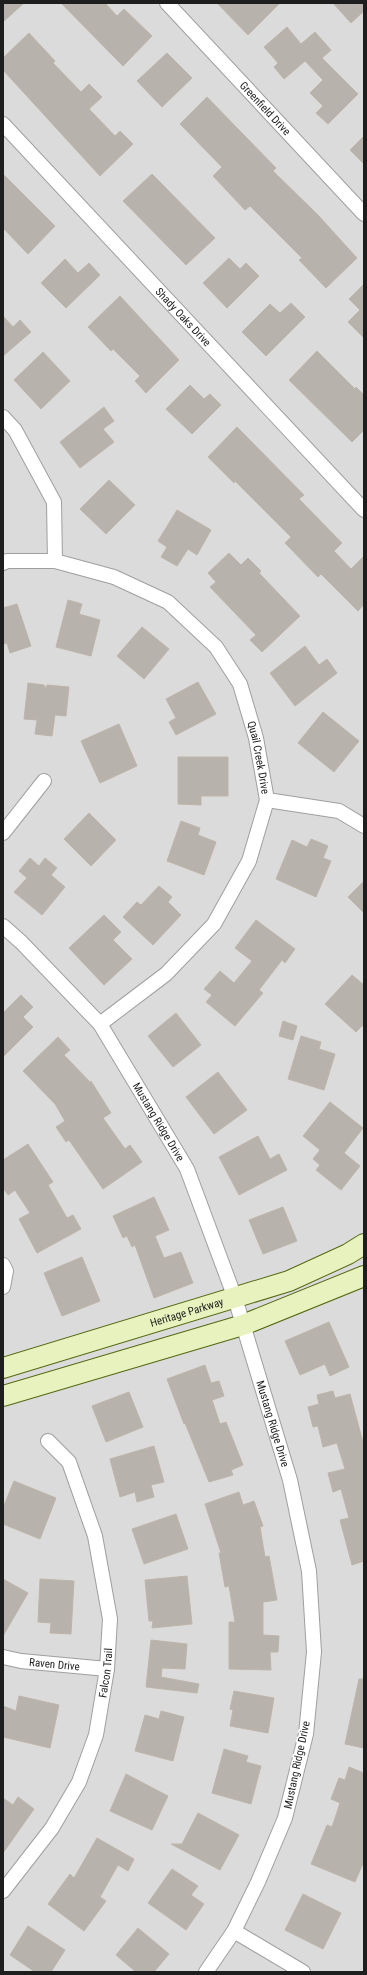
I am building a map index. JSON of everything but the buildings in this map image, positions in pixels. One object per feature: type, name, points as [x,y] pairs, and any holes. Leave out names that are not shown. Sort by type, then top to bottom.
[{"type":"main road","name":"Heritage Parkway","points":[[3,1368],[235,1298],[289,1280],[348,1254],[364,1244]]},
{"type":"main road","points":[[3,1396],[243,1325],[364,1276]]},
{"type":"street","name":"Greenfield Drive","points":[[167,3],[364,214]]},
{"type":"street","name":"Shady Oaks Drive","points":[[3,124],[364,510]]},
{"type":"street","points":[[3,417],[14,430],[54,502],[55,561]]},
{"type":"street","name":"Quail Creek Drive","points":[[3,563],[55,561],[114,577],[168,602],[216,647],[240,684],[256,738],[267,800],[249,861],[214,924],[166,974],[100,1024]]},
{"type":"street","points":[[3,833],[44,781]]},
{"type":"street","points":[[267,800],[339,811],[364,826]]},
{"type":"street","name":"Mustang Ridge Drive","points":[[3,926],[21,942],[100,1024],[187,1169],[235,1298],[290,1480],[309,1570],[314,1652],[306,1734],[285,1818],[258,1882],[234,1931],[206,1972]]},
{"type":"street","points":[[3,1265],[6,1271],[3,1287]]},
{"type":"street","name":"Falcon Trail","points":[[3,1891],[52,1828],[80,1782],[96,1734],[107,1669],[110,1619],[95,1536],[70,1462],[48,1441]]},
{"type":"street","name":"Raven Drive","points":[[3,1657],[21,1661],[107,1669]]},
{"type":"street","points":[[234,1931],[303,1972]]},
{"type":"shaded area","points":[[3,3],[364,3],[364,1972],[3,1972]]}]
